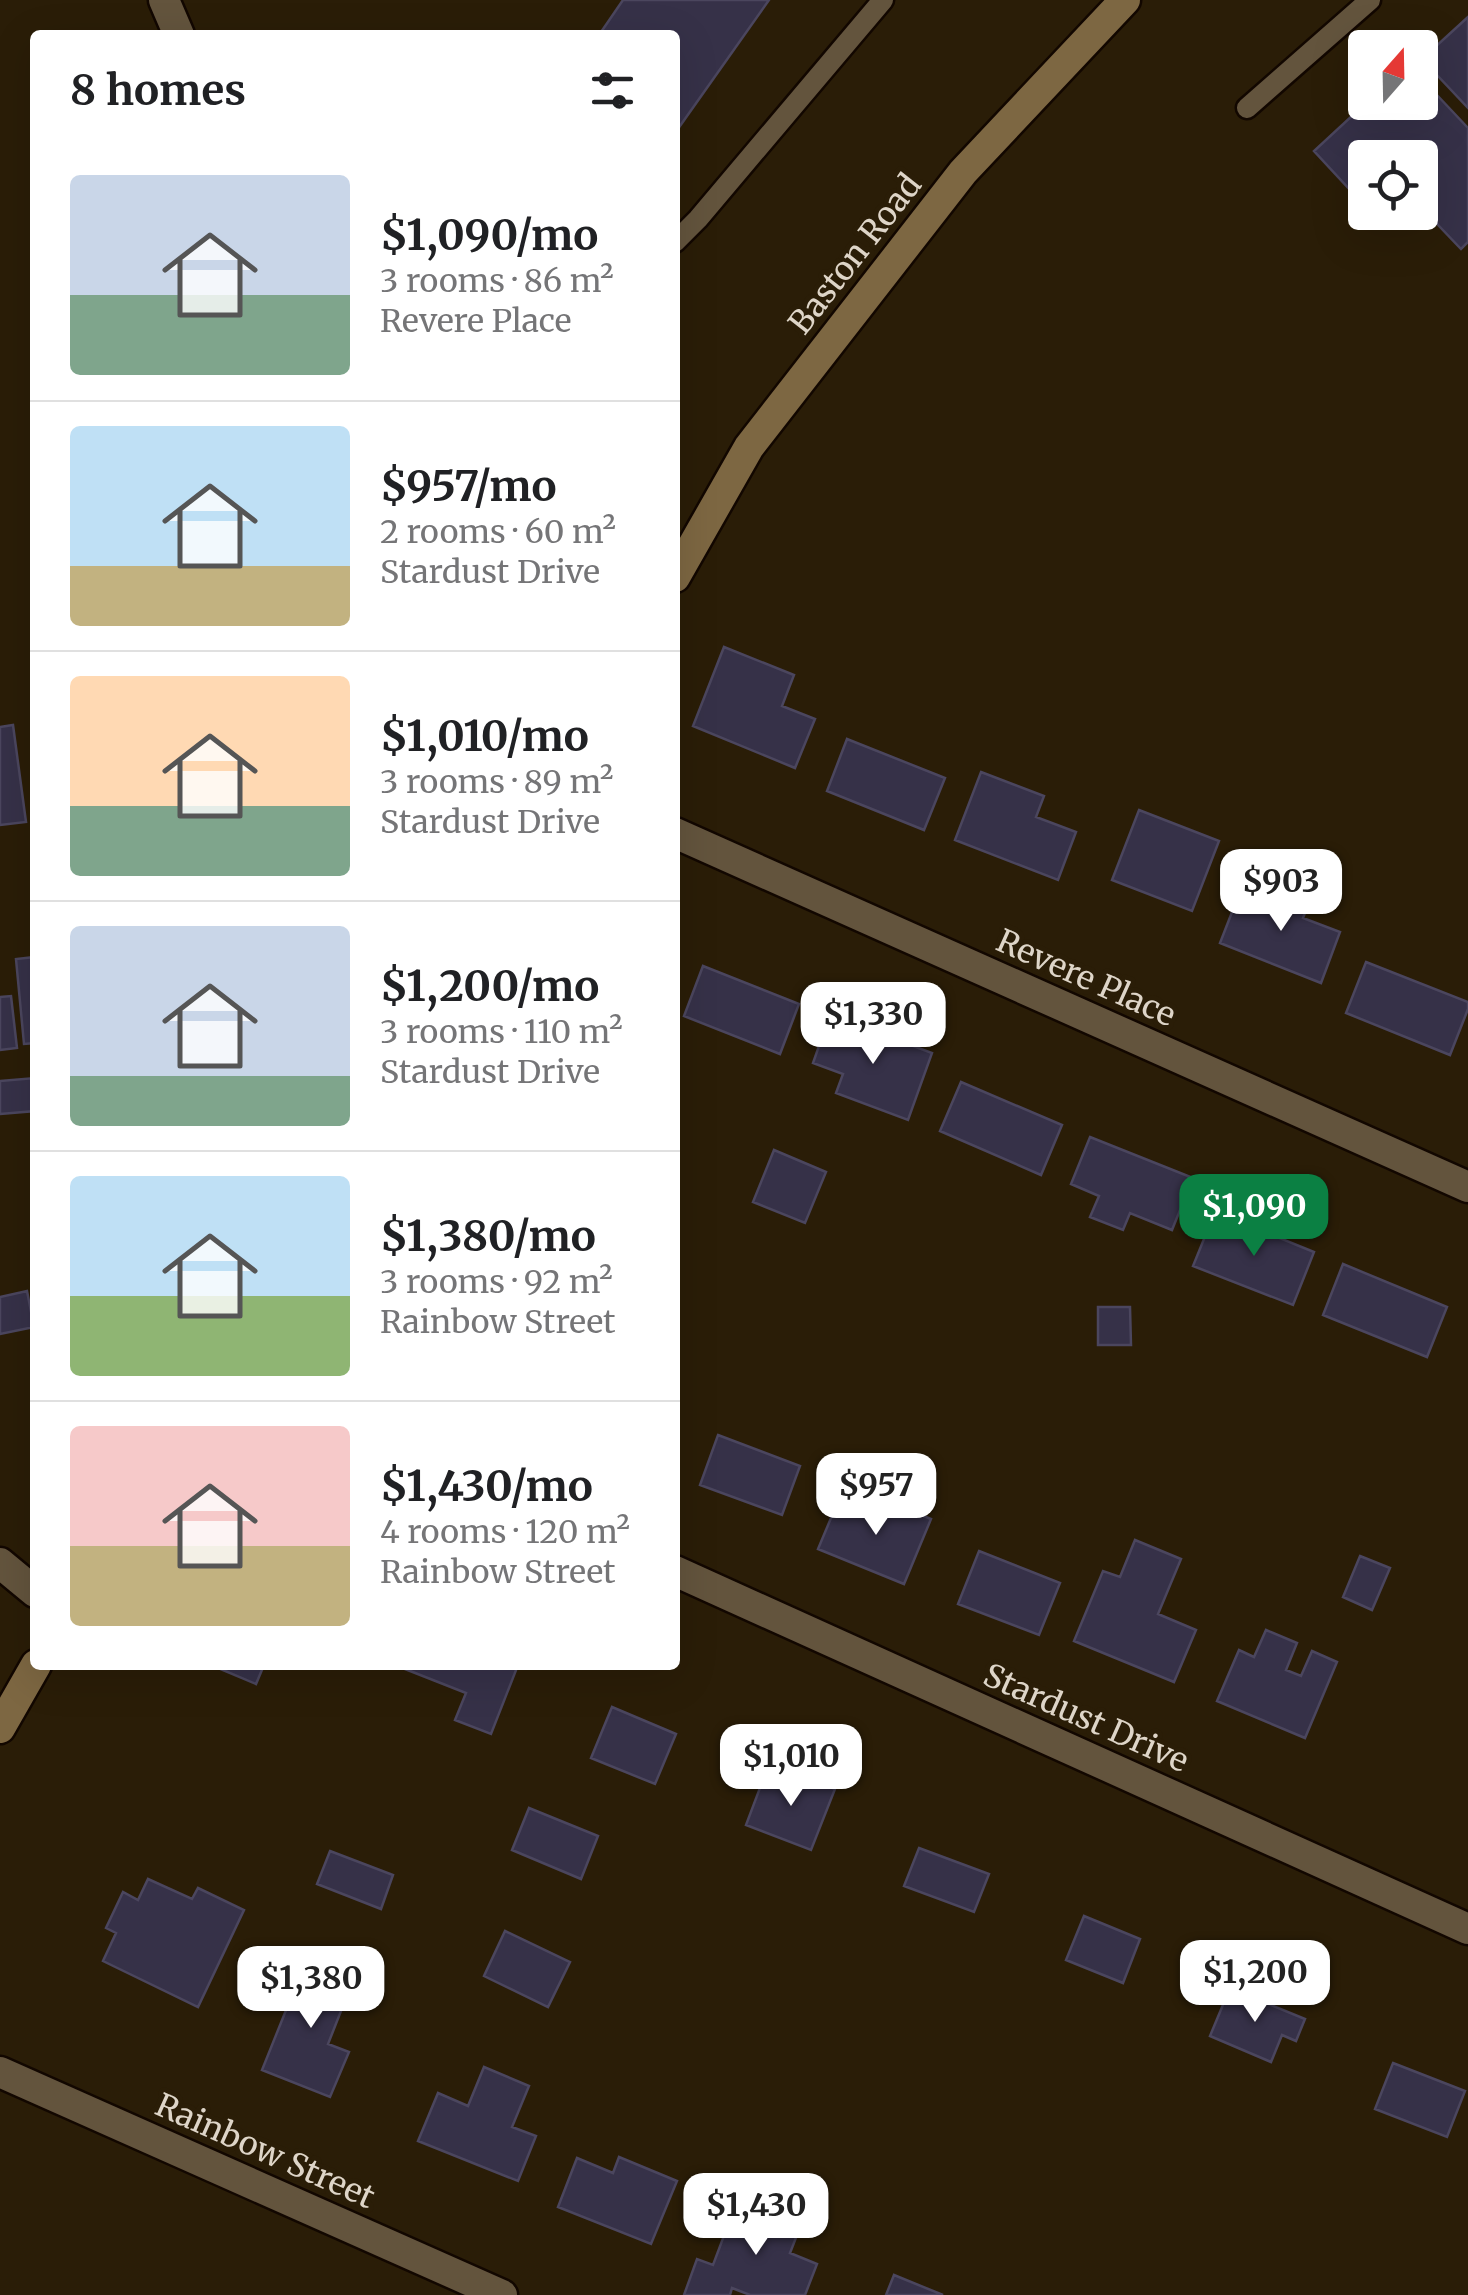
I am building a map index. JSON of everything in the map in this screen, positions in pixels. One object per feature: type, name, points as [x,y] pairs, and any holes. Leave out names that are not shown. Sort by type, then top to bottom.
[{"type":"main road","name":"Baston Road","points":[[680,564],[749,447],[962,172],[1125,0]]},
{"type":"main road","points":[[0,1728],[33,1670]]},
{"type":"street","points":[[164,0],[177,30]]},
{"type":"street","name":"Revere Place","points":[[680,836],[1468,1188]]},
{"type":"street","points":[[0,1563],[30,1588]]},
{"type":"street","name":"Stardust Drive","points":[[680,1573],[1468,1929]]},
{"type":"street","name":"Rainbow Street","points":[[0,2072],[502,2295]]},
{"type":"lane","points":[[680,237],[883,0]]},
{"type":"lane","points":[[1247,108],[1370,0]]},
{"type":"building","points":[[623,0],[769,0],[680,126],[680,30],[602,30]]},
{"type":"building","points":[[1468,17],[1468,108],[1438,76],[1438,44]]},
{"type":"building","points":[[1438,96],[1468,128],[1468,242],[1461,249],[1438,225],[1438,140],[1348,140],[1348,188],[1314,151],[1348,120],[1438,120]]},
{"type":"building","points":[[724,647],[794,675],[782,706],[815,719],[795,768],[693,726]]},
{"type":"building","points":[[13,725],[26,822],[0,825],[0,727]]},
{"type":"building","points":[[847,739],[945,778],[924,830],[827,791]]},
{"type":"building","points":[[981,772],[1044,796],[1036,817],[1076,832],[1058,880],[955,840]]},
{"type":"building","points":[[1139,810],[1219,841],[1192,911],[1112,880]]},
{"type":"building","points":[[1241,889],[1278,904],[1284,890],[1310,900],[1303,918],[1340,932],[1321,983],[1220,943]]},
{"type":"building","points":[[30,958],[30,1043],[24,1044],[16,959]]},
{"type":"building","points":[[1366,962],[1468,1002],[1450,1055],[1346,1013]]},
{"type":"building","points":[[703,966],[799,1004],[780,1054],[684,1016]]},
{"type":"building","points":[[11,996],[17,1048],[0,1050],[0,997]]},
{"type":"building","points":[[830,1015],[932,1053],[908,1120],[836,1093],[843,1074],[813,1063]]},
{"type":"building","points":[[30,1078],[30,1111],[0,1114],[0,1081]]},
{"type":"building","points":[[961,1082],[1062,1125],[1041,1175],[940,1131]]},
{"type":"building","points":[[1090,1137],[1193,1178],[1172,1230],[1130,1213],[1123,1230],[1090,1217],[1099,1196],[1071,1184]]},
{"type":"building","points":[[774,1150],[826,1172],[805,1223],[753,1202]]},
{"type":"building","points":[[1215,1212],[1314,1252],[1293,1305],[1193,1266]]},
{"type":"building","points":[[1343,1264],[1447,1307],[1427,1357],[1323,1315]]},
{"type":"building","points":[[27,1291],[30,1328],[0,1334],[0,1297]]},
{"type":"building","points":[[1098,1307],[1130,1307],[1131,1345],[1098,1345]]},
{"type":"building","points":[[718,1435],[800,1466],[782,1515],[700,1485]]},
{"type":"building","points":[[839,1499],[877,1515],[883,1499],[931,1519],[904,1584],[818,1549]]},
{"type":"building","points":[[1135,1540],[1181,1559],[1158,1614],[1196,1630],[1174,1682],[1074,1641],[1103,1571],[1120,1577]]},
{"type":"building","points":[[979,1551],[1060,1583],[1039,1635],[958,1604]]},
{"type":"building","points":[[1360,1556],[1390,1568],[1372,1610],[1343,1597]]},
{"type":"building","points":[[1266,1630],[1297,1643],[1286,1670],[1301,1676],[1312,1651],[1337,1662],[1305,1738],[1217,1701],[1239,1650],[1254,1657]]},
{"type":"building","points":[[223,1670],[262,1670],[256,1684]]},
{"type":"building","points":[[408,1670],[516,1670],[491,1734],[455,1720],[466,1693]]},
{"type":"building","points":[[612,1707],[676,1734],[655,1784],[591,1758]]},
{"type":"building","points":[[766,1772],[803,1786],[807,1778],[835,1789],[811,1850],[746,1825]]},
{"type":"building","points":[[529,1808],[598,1836],[581,1879],[512,1850]]},
{"type":"building","points":[[919,1848],[989,1874],[974,1912],[904,1886]]},
{"type":"building","points":[[330,1851],[393,1875],[381,1909],[317,1884]]},
{"type":"building","points":[[148,1879],[192,1899],[198,1888],[244,1910],[198,2007],[103,1961],[116,1933],[106,1928],[123,1892],[138,1900]]},
{"type":"building","points":[[1084,1916],[1140,1939],[1123,1983],[1066,1960]]},
{"type":"building","points":[[505,1931],[570,1962],[548,2007],[484,1976]]},
{"type":"building","points":[[307,1958],[354,1978],[328,2044],[349,2052],[330,2097],[262,2070]]},
{"type":"building","points":[[1230,1988],[1305,2019],[1296,2041],[1282,2035],[1271,2062],[1210,2036]]},
{"type":"building","points":[[1393,2063],[1465,2091],[1447,2137],[1375,2109]]},
{"type":"building","points":[[484,2067],[529,2086],[512,2127],[536,2136],[518,2181],[418,2141],[438,2093],[468,2106]]},
{"type":"building","points":[[619,2157],[677,2181],[651,2244],[558,2207],[577,2158],[613,2173]]},
{"type":"building","points":[[755,2198],[804,2217],[790,2253],[817,2264],[805,2295],[750,2295],[732,2288],[730,2295],[684,2295],[697,2259],[713,2265],[728,2225],[743,2230]]},
{"type":"building","points":[[894,2275],[943,2295],[886,2295]]}]
